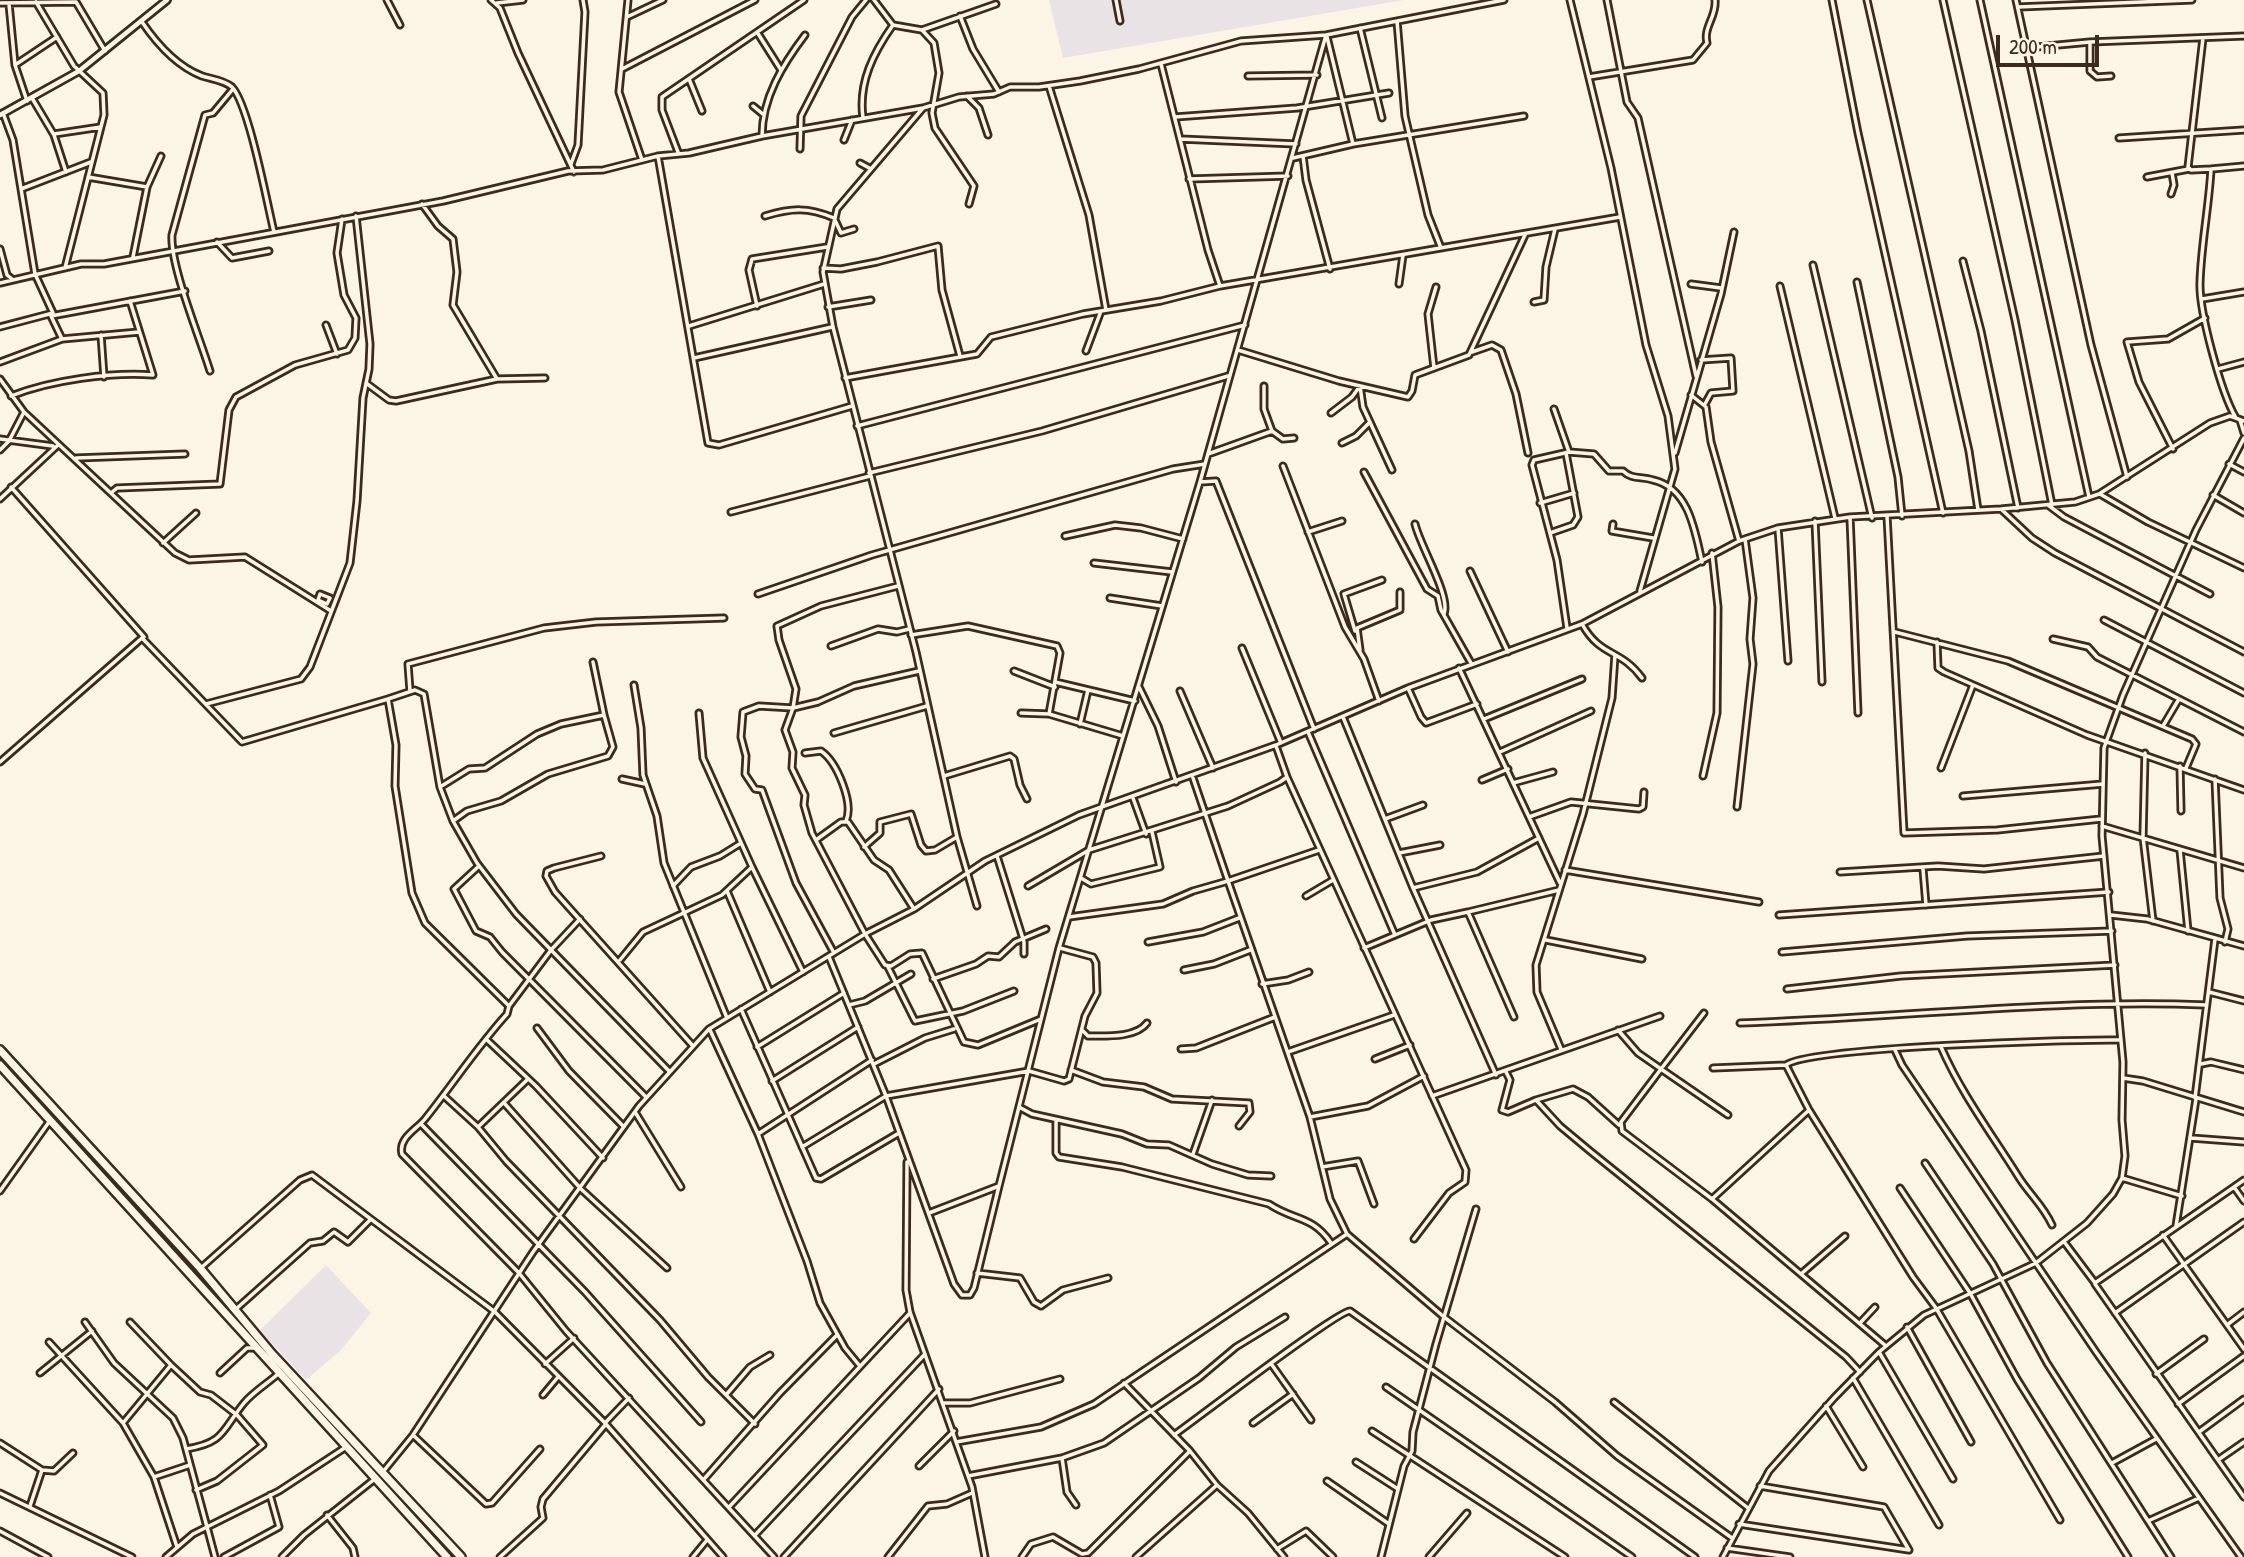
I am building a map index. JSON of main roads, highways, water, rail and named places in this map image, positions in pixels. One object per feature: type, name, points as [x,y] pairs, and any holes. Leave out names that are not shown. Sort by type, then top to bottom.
[{"type":"highway","points":[[0,1050],[200,1268],[235,1310],[280,1373],[348,1446],[461,1557]]},
{"type":"highway","points":[[0,1065],[379,1475],[447,1557]]}]
